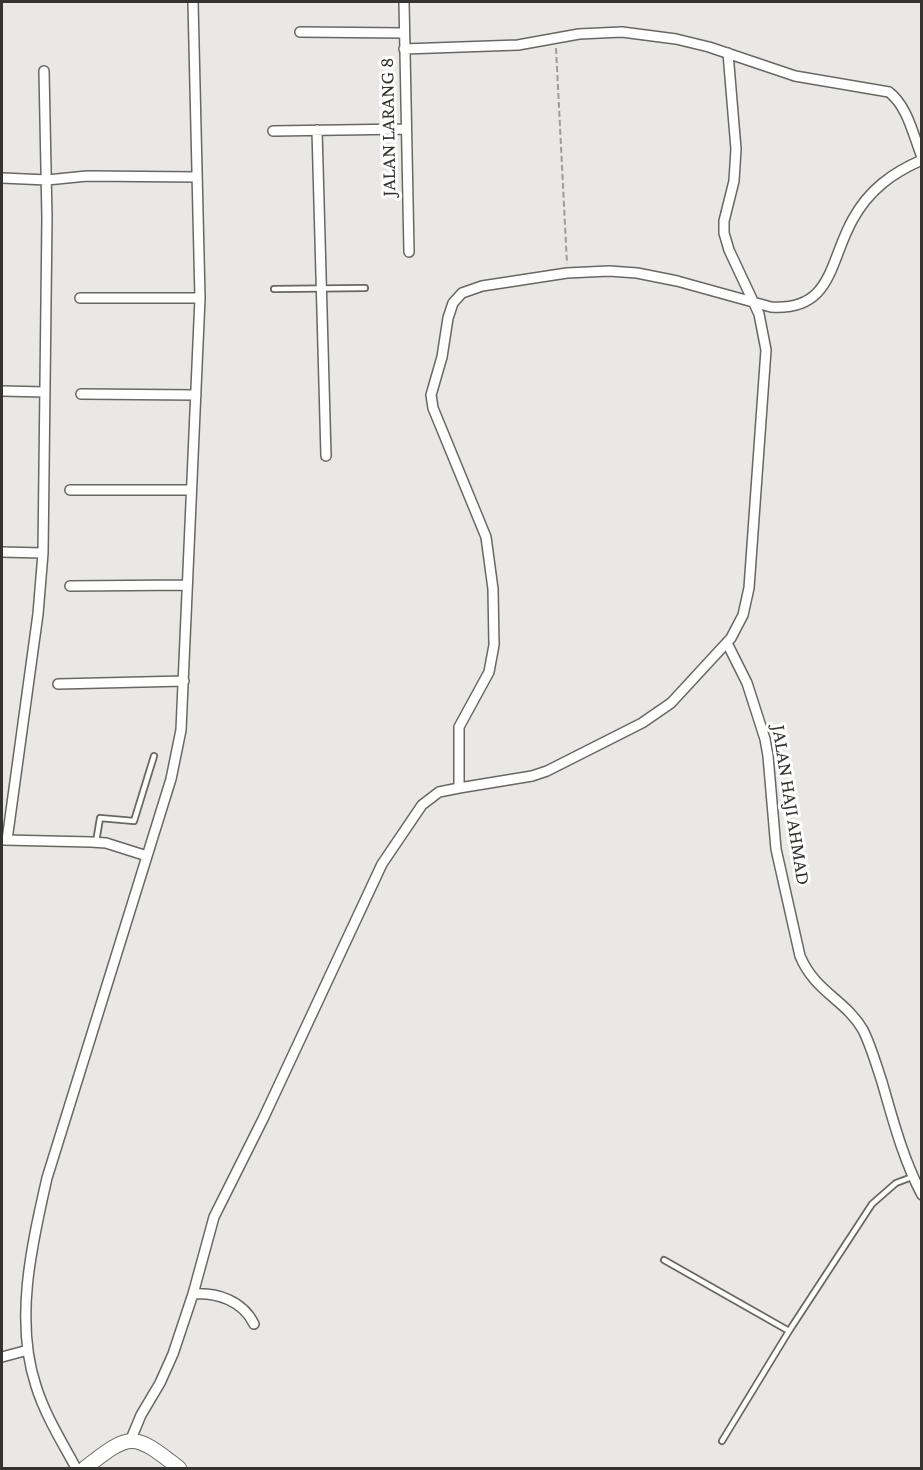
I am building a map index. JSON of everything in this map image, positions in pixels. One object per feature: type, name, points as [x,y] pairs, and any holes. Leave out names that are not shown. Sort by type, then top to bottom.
[{"type":"street","points":[[76,1468],[36,1388],[28,1350],[27,1307],[35,1233],[47,1178],[178,750],[184,681],[200,298],[193,2]]},
{"type":"street","name":"JALAN LARANG 8","points":[[404,2],[409,252]]},
{"type":"street","points":[[300,32],[404,33]]},
{"type":"street","points":[[404,49],[518,45],[579,34],[622,32],[676,39],[728,53],[795,76],[889,92],[898,99],[905,112],[921,159],[899,170],[864,201],[852,219],[824,284],[816,296],[806,304],[786,308],[754,303],[677,281],[638,273],[609,271],[567,273],[482,286],[462,293],[453,303],[448,318],[442,357],[431,395],[433,408],[486,537],[493,589],[494,645],[489,672],[459,727],[459,789]]},
{"type":"street","points":[[131,1439],[141,1415],[174,1354],[214,1217],[349,939],[382,864],[422,805],[440,792],[540,773],[642,723],[671,703],[704,665],[727,643],[743,615],[749,588],[766,350],[762,325],[729,250],[724,233],[724,221],[736,165],[734,108],[728,53]]},
{"type":"street","points":[[45,71],[43,553],[38,614],[4,840],[106,843],[147,856]]},
{"type":"street","points":[[273,131],[406,129]]},
{"type":"street","points":[[317,130],[326,456]]},
{"type":"street","points":[[2,177],[46,180],[87,176],[197,177]]},
{"type":"street","points":[[80,298],[200,298]]},
{"type":"street","points":[[2,392],[45,392]]},
{"type":"street","points":[[81,394],[196,395]]},
{"type":"street","points":[[70,490],[191,490]]},
{"type":"street","points":[[2,552],[43,553]]},
{"type":"street","points":[[70,586],[187,585]]},
{"type":"street","name":"JALAN HAJI AHMAD","points":[[727,643],[747,683],[765,739],[776,849],[801,956],[806,969],[815,981],[848,1011],[861,1027],[874,1056],[912,1177],[921,1195]]},
{"type":"street","points":[[58,684],[184,681]]},
{"type":"street","points":[[193,1294],[208,1293],[224,1297],[251,1317],[254,1324]]},
{"type":"street","points":[[2,1357],[28,1350]]},
{"type":"street","points":[[85,1468],[116,1445],[131,1439],[146,1444],[179,1468]]},
{"type":"lane","points":[[274,289],[365,288]]},
{"type":"lane","points":[[96,842],[100,818],[134,821],[154,756]]},
{"type":"lane","points":[[722,1442],[789,1331],[872,1204],[896,1183],[912,1177]]},
{"type":"lane","points":[[664,1260],[789,1331]]},
{"type":"path","points":[[556,38],[567,273]]}]
